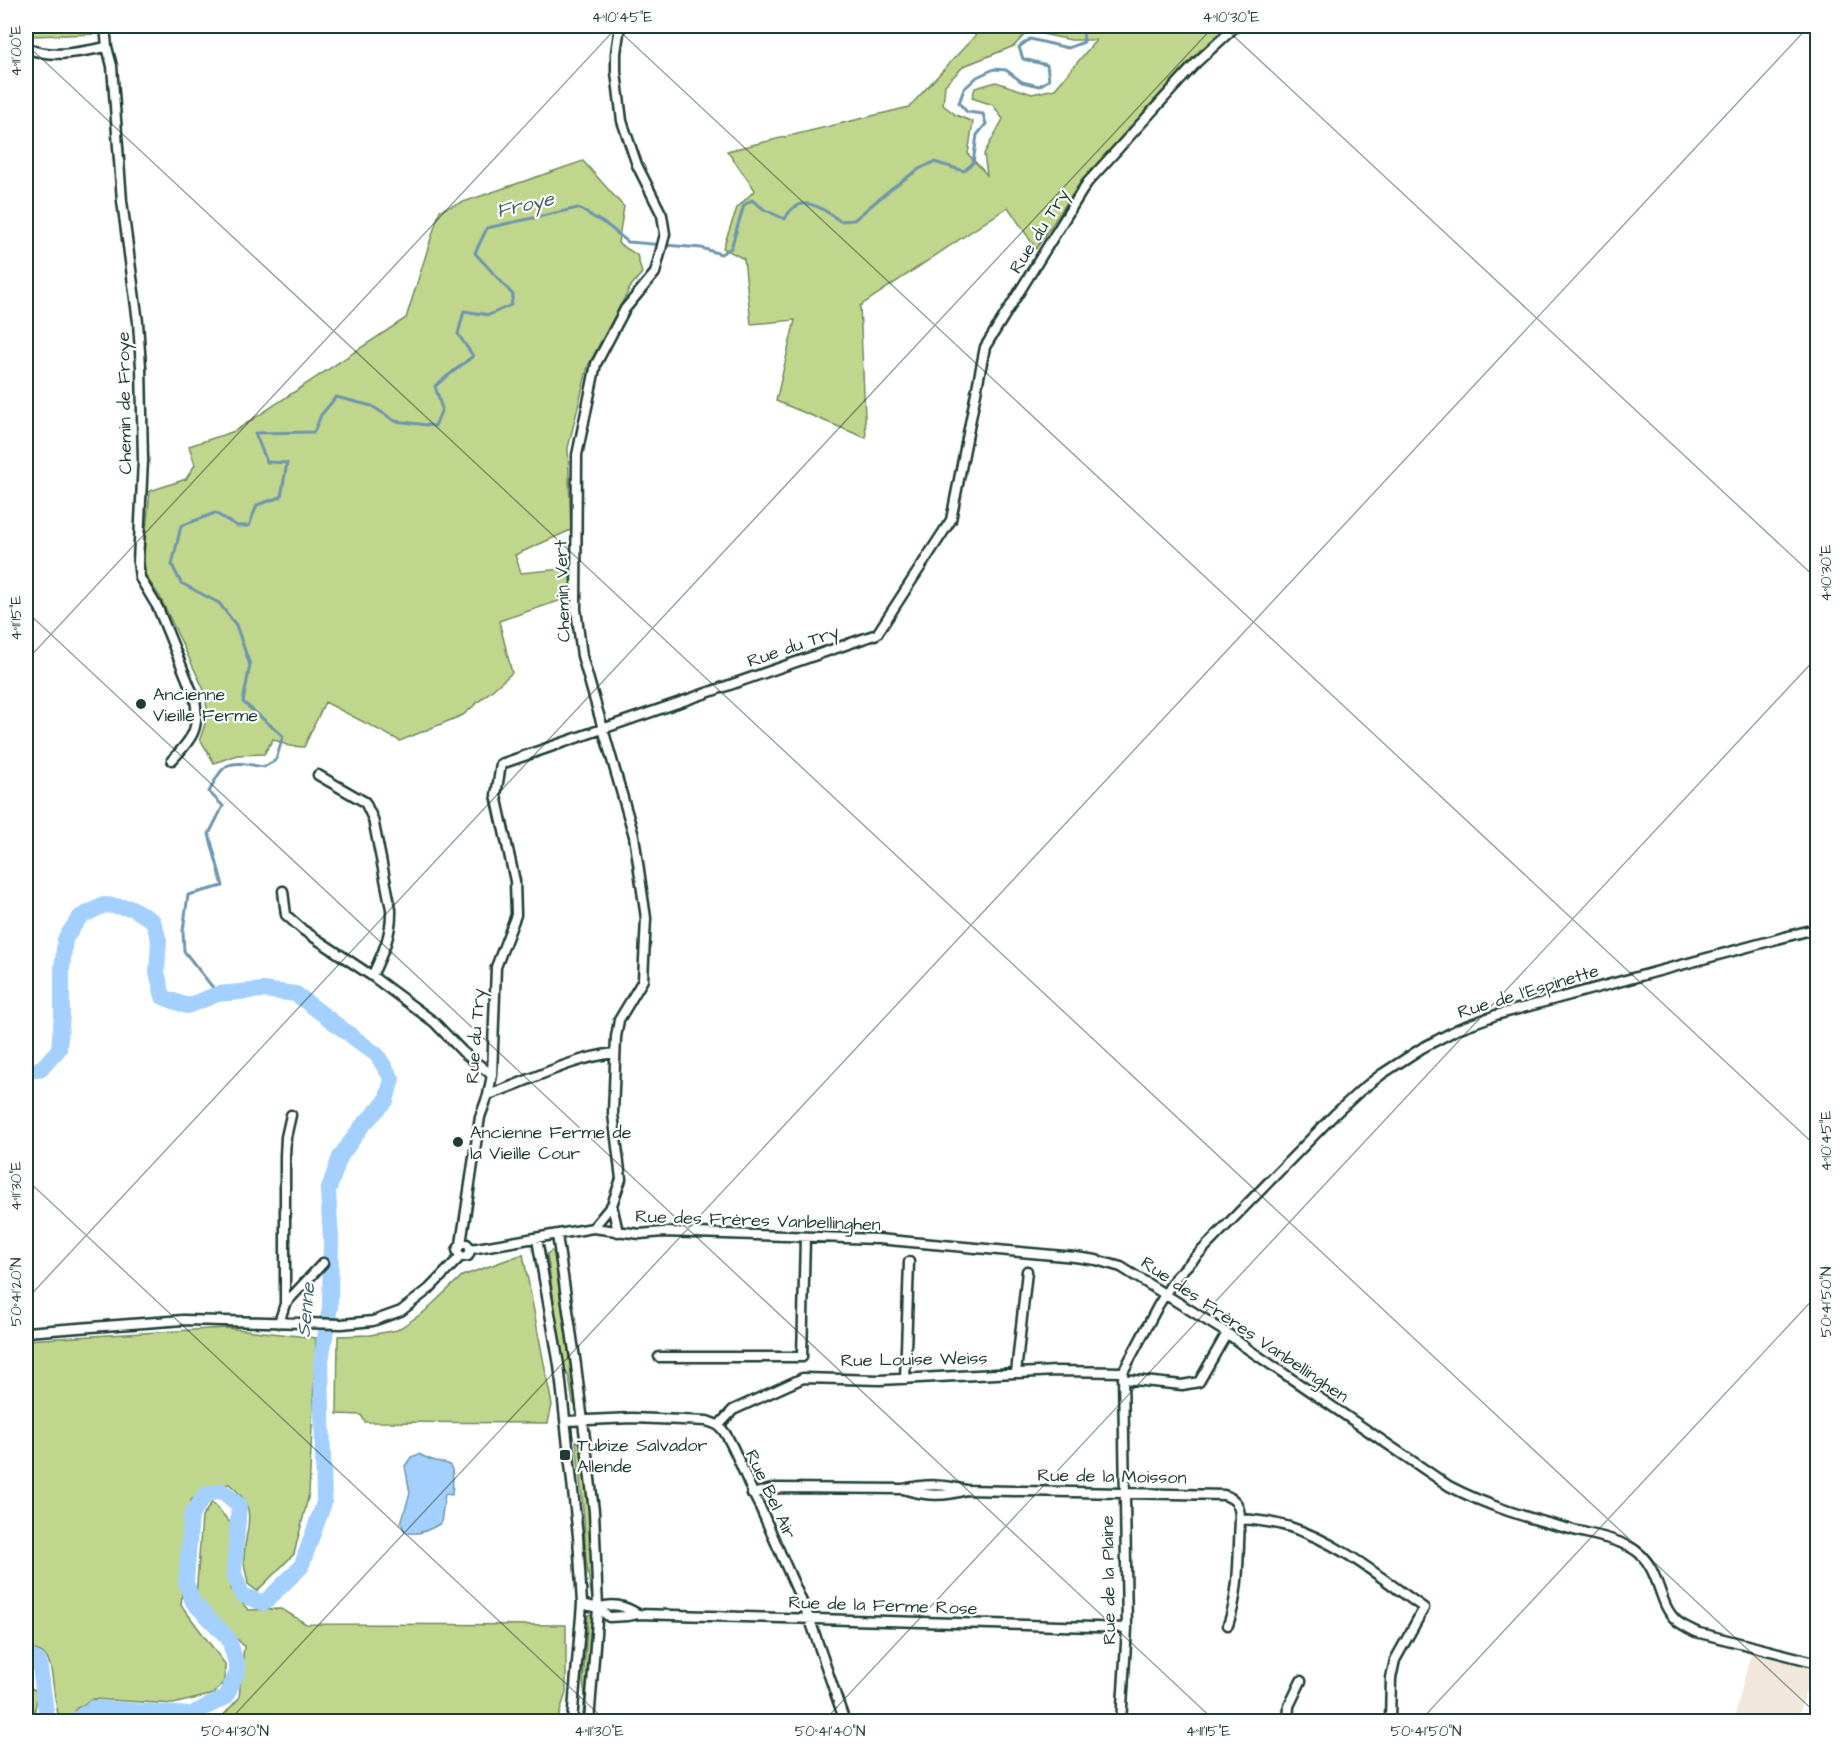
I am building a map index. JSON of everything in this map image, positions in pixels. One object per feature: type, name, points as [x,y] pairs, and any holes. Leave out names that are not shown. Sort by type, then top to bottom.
[{"type":"street","name":"Chemin de Froye","points":[[105,26],[112,66],[123,209],[139,333],[143,441],[138,562],[140,578],[158,608],[195,699],[198,713],[192,739],[172,760]]},
{"type":"street","name":"Chemin Vert","points":[[593,1228],[612,1205],[621,1179],[613,1114],[615,1053],[619,1020],[642,980],[646,918],[634,836],[582,656],[576,609],[577,455],[596,364],[625,309],[655,273],[665,234],[662,215],[637,165],[622,121],[616,72],[620,26]]},
{"type":"street","name":"Rue du Try","points":[[461,1244],[480,1117],[492,1075],[496,967],[516,915],[515,881],[496,795],[501,764],[876,634],[951,520],[985,347],[1087,183],[1197,62],[1236,26]]},
{"type":"street","points":[[26,48],[37,53],[69,54],[107,46]]},
{"type":"street","points":[[318,775],[364,802],[373,819],[392,923],[384,950],[372,976]]},
{"type":"street","points":[[282,891],[286,915],[303,930],[372,976],[434,1022],[463,1052],[492,1075]]},
{"type":"street","name":"Rue de l'Espinette","points":[[1124,1375],[1175,1278],[1335,1114],[1382,1074],[1422,1048],[1460,1028],[1496,1015],[1818,928]]},
{"type":"street","points":[[488,1095],[571,1062],[615,1053]]},
{"type":"street","points":[[279,1323],[285,1304],[285,1156],[291,1115]]},
{"type":"street","name":"Chemin Vert","points":[[612,1205],[618,1232]]},
{"type":"street","name":"Rue des Frères Vanbellinghen","points":[[26,1332],[183,1320],[342,1324],[373,1322],[400,1311],[429,1289],[460,1257],[468,1256],[471,1249],[593,1228],[618,1232],[878,1239],[1032,1252],[1096,1260],[1121,1267],[1166,1293],[1449,1486],[1469,1497],[1506,1510],[1596,1535],[1635,1551],[1648,1563],[1675,1620],[1685,1626],[1696,1632],[1818,1663]]},
{"type":"street","points":[[557,1235],[594,1511],[598,1608],[589,1722]]},
{"type":"street","points":[[659,1357],[802,1358],[805,1238]]},
{"type":"street","points":[[537,1239],[560,1365],[578,1536],[582,1604],[572,1722]]},
{"type":"street","points":[[460,1257],[457,1250],[461,1244],[467,1244],[471,1249]]},
{"type":"street","points":[[905,1379],[909,1262]]},
{"type":"street","points":[[285,1304],[323,1263]]},
{"type":"street","points":[[1016,1373],[1027,1271]]},
{"type":"street","name":"Rue Louise Weiss","points":[[719,1425],[733,1410],[804,1378],[905,1379],[1056,1371],[1124,1375],[1182,1385],[1199,1383],[1227,1333]]},
{"type":"street","name":"Rue de la Plaine","points":[[1121,1722],[1127,1628],[1124,1375]]},
{"type":"street","points":[[566,1421],[632,1418],[708,1421],[719,1425]]},
{"type":"street","name":"Rue Bel Air","points":[[719,1425],[726,1434],[810,1620],[845,1722]]},
{"type":"street","name":"Rue de la Moisson","points":[[752,1494],[776,1488],[903,1489],[922,1495],[951,1495],[966,1490],[1224,1495],[1233,1498],[1238,1504],[1240,1519]]},
{"type":"street","points":[[1228,1625],[1237,1586],[1240,1519],[1268,1521],[1315,1536],[1342,1551],[1424,1608],[1395,1660],[1390,1722]]},
{"type":"street","name":"Rue de la Ferme Rose","points":[[582,1604],[598,1608],[609,1617],[639,1614],[1127,1628]]},
{"type":"street","points":[[1288,1722],[1289,1706],[1301,1681]]},
{"type":"shaded area","points":[[1752,1649],[1812,1666],[1798,1721],[1733,1722]]},
{"type":"green space","points":[[28,26],[98,26],[99,34],[31,36]]},
{"type":"green space","points":[[984,26],[1227,27],[1197,53],[1080,183],[1036,249],[1008,207],[860,306],[866,438],[776,401],[795,320],[751,324],[744,259],[723,248],[737,208],[755,190],[727,151],[909,107]],"holes":[[[1028,31],[1071,40],[1096,40],[1055,89],[1032,94],[996,82],[975,88],[972,98],[993,105],[1003,119],[984,154],[987,175],[968,154],[973,122],[956,115],[943,105],[945,85],[964,66],[1014,46]]]},
{"type":"green space","points":[[583,161],[624,207],[618,243],[637,255],[642,273],[631,286],[588,366],[568,448],[571,530],[515,555],[521,573],[572,568],[571,597],[499,621],[512,673],[463,715],[400,741],[325,702],[304,747],[289,746],[273,739],[264,754],[237,755],[214,763],[200,739],[208,715],[204,690],[160,597],[145,575],[144,552],[150,491],[186,479],[195,465],[189,446],[235,431],[406,318],[440,210]]},
{"type":"green space","points":[[551,1251],[554,1253],[576,1406],[573,1403],[569,1377],[563,1365],[547,1254]]},
{"type":"green space","points":[[523,1254],[552,1405],[548,1423],[365,1422],[361,1415],[337,1414],[338,1336],[370,1335],[397,1330],[424,1312],[462,1276]]},
{"type":"green space","points":[[226,1328],[316,1338],[309,1494],[294,1554],[257,1591],[248,1584],[245,1569],[249,1519],[245,1502],[239,1493],[229,1484],[215,1486],[191,1500],[181,1605],[225,1664],[225,1680],[214,1694],[173,1704],[93,1699],[77,1708],[72,1716],[59,1719],[49,1662],[41,1652],[26,1650],[26,1340]]},
{"type":"green space","points":[[576,1441],[581,1443],[591,1519],[595,1600],[592,1599],[586,1560]]},
{"type":"green space","points":[[212,1502],[234,1527],[231,1589],[248,1610],[282,1609],[306,1624],[566,1625],[566,1693],[557,1721],[214,1721],[219,1720],[239,1698],[244,1646],[196,1597],[202,1517]]},
{"type":"green space","points":[[590,1614],[594,1617],[585,1721],[582,1721],[585,1696],[583,1681]]},
{"type":"green space","points":[[26,1685],[38,1692],[33,1721],[26,1721]]},
{"type":"water","points":[[419,1454],[451,1467],[452,1495],[445,1494],[441,1523],[423,1532],[410,1533],[405,1532],[401,1523],[410,1493],[405,1466],[411,1457]]},
{"type":"waterway","name":"Froye","points":[[218,994],[184,951],[183,931],[188,895],[223,886],[209,834],[223,806],[209,792],[219,773],[229,765],[264,767],[276,760],[283,736],[243,702],[250,665],[236,625],[219,603],[181,583],[172,565],[181,526],[215,513],[237,526],[249,526],[257,505],[281,497],[287,463],[267,462],[255,433],[314,432],[321,415],[336,397],[372,406],[395,421],[435,426],[442,409],[435,386],[473,356],[458,334],[464,311],[489,315],[511,305],[513,295],[475,253],[487,228],[578,208],[607,225],[628,242],[701,248],[721,254],[731,248],[744,205],[752,200],[765,210],[785,219],[794,208],[806,204],[819,207],[840,221],[854,220],[892,188],[919,169],[934,162],[964,171],[973,163],[977,135],[986,124],[983,114],[967,112],[959,103],[964,89],[977,77],[994,69],[1006,70],[1022,82],[1039,86],[1049,80],[1047,65],[1023,59],[1019,47],[1030,39],[1068,48],[1084,42],[1083,29],[1080,26]]},
{"type":"waterway","name":"Senne","points":[[26,1071],[41,1069],[59,1049],[65,939],[80,917],[104,905],[132,908],[153,921],[159,940],[157,972],[163,997],[187,1006],[218,994],[263,990],[296,994],[377,1055],[392,1079],[386,1101],[362,1126],[340,1157],[328,1191],[331,1239],[330,1307],[321,1361],[324,1503],[301,1567],[264,1603],[242,1595],[234,1573],[239,1505],[222,1491],[206,1494],[191,1515],[186,1583],[193,1602],[229,1639],[238,1670],[226,1697],[190,1715],[93,1708],[73,1722]]},
{"type":"waterway","name":"Senne","points":[[26,1655],[39,1661],[47,1718],[53,1722]]},
{"type":"place","name":"Ancienne Vieille Ferme","points":[[141,704]]},
{"type":"place","name":"Ancienne Ferme de la Vieille Cour","points":[[458,1142]]},
{"type":"place","name":"Tubize Salvador Allende","points":[[565,1455]]}]
